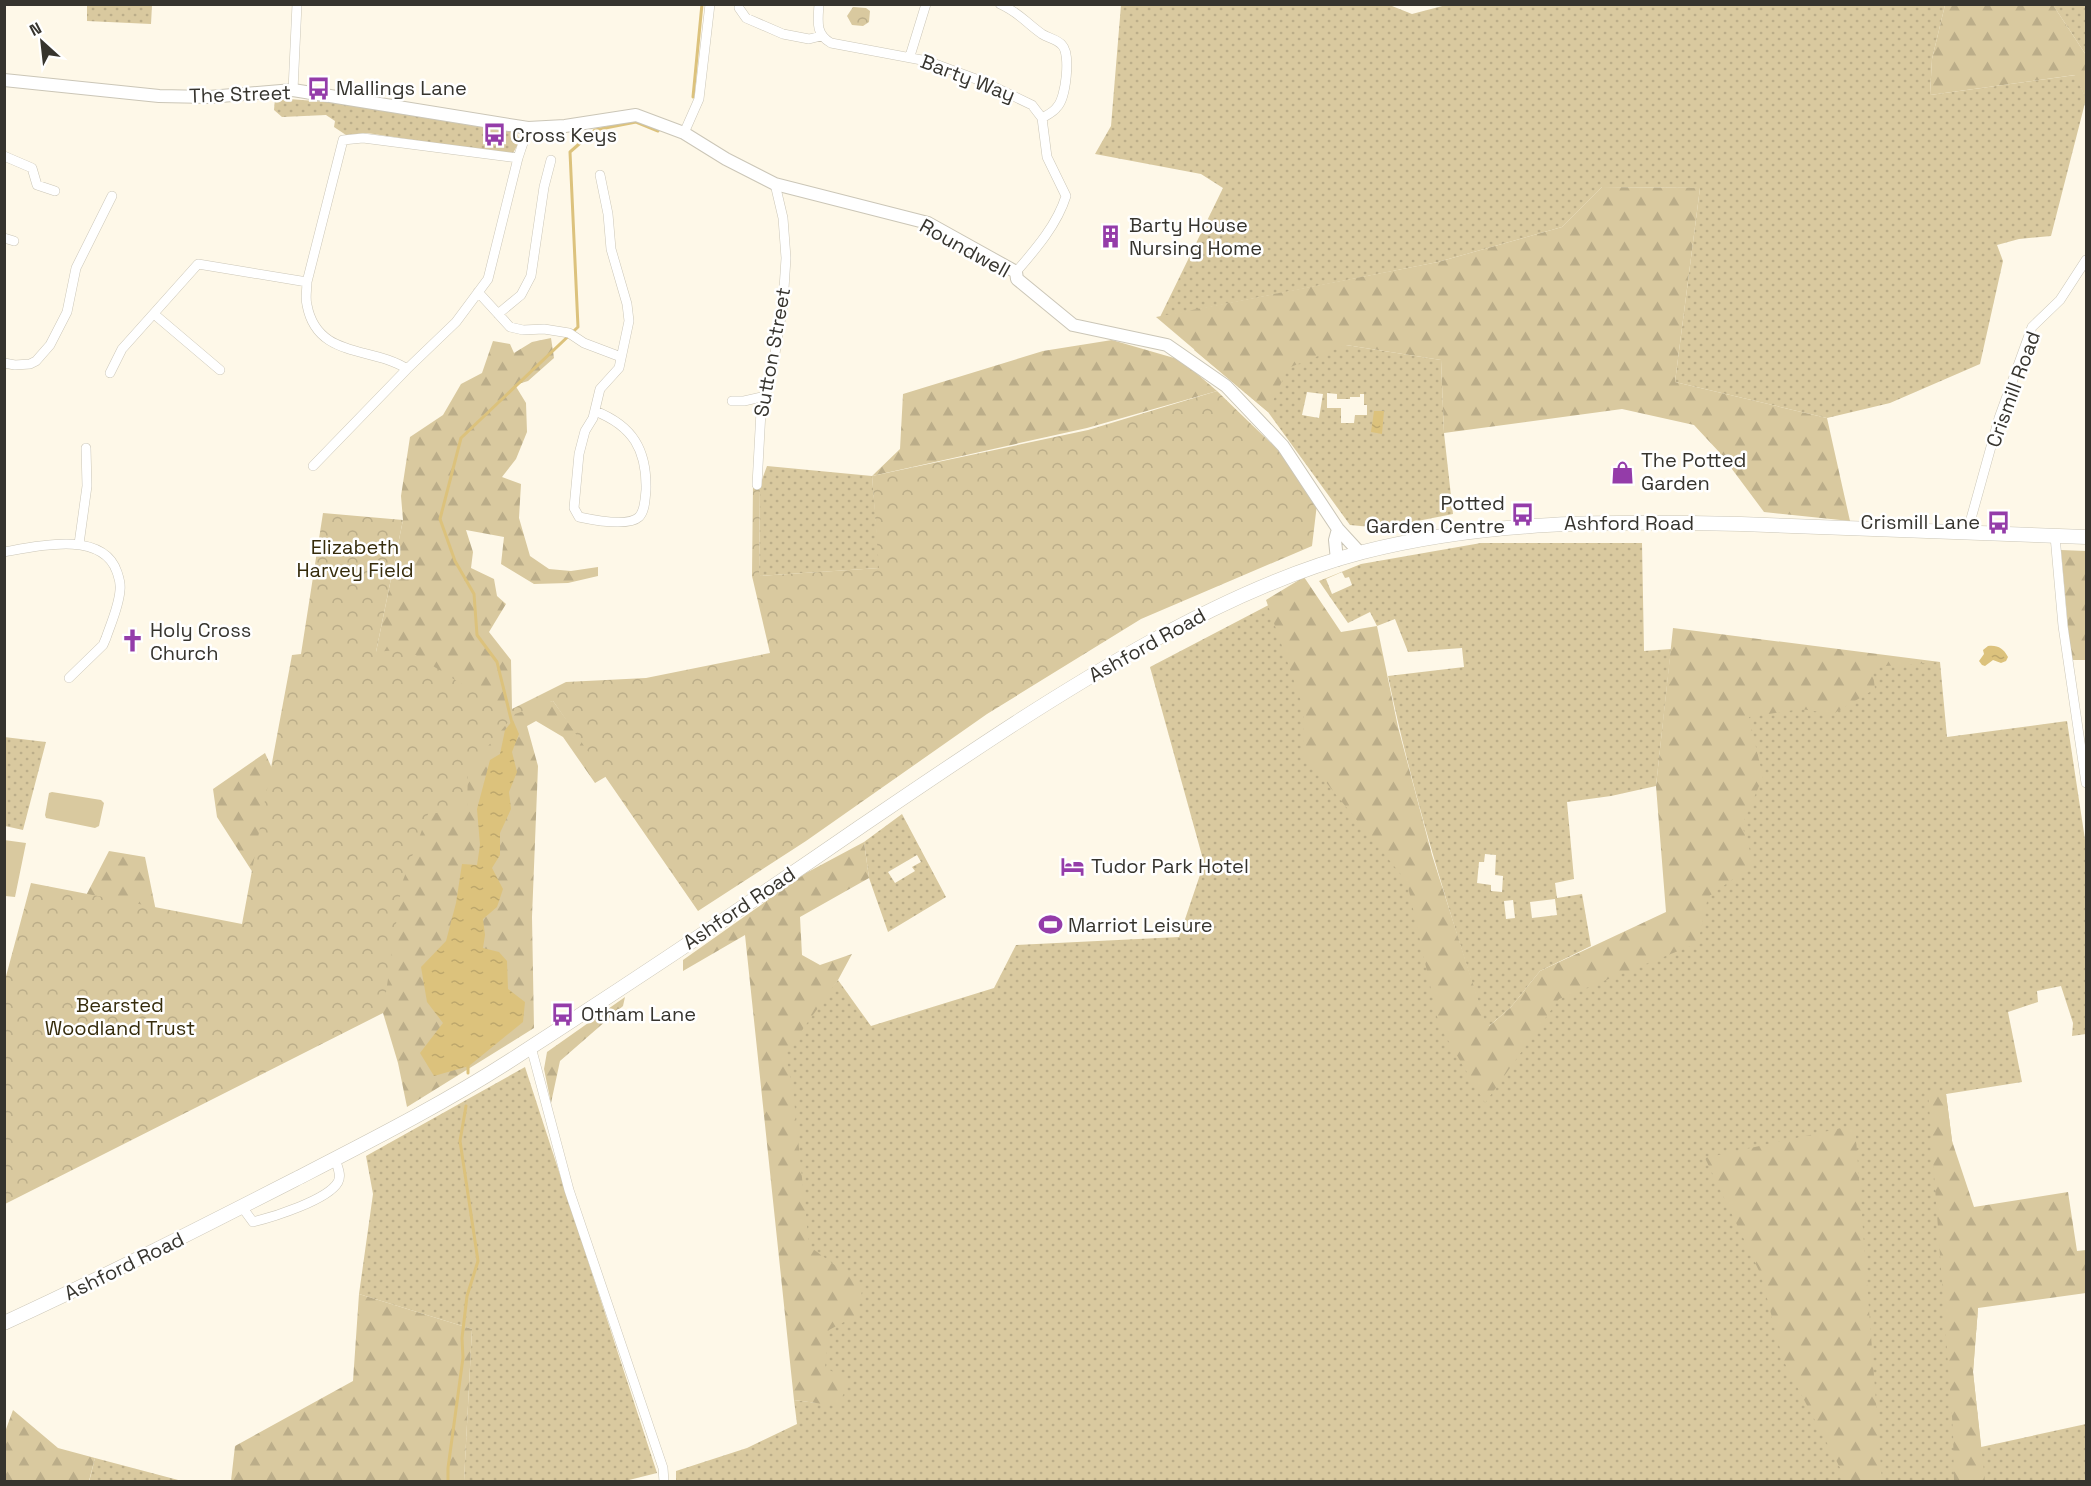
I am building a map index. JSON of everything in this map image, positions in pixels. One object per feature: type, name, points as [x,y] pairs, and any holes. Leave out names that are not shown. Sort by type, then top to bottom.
[{"type":"main road","name":"Ashford Road","points":[[4,1323],[123,1268],[475,1084],[853,832],[976,747],[1082,680],[1220,605],[1288,576],[1360,553],[1424,538],[1479,530],[1594,522],[1669,522],[2086,537]]},
{"type":"street","points":[[292,90],[297,4]]},
{"type":"street","points":[[684,133],[699,99],[710,4]]},
{"type":"street","points":[[739,4],[746,18],[783,34],[809,39],[821,36],[818,30],[819,4]]},
{"type":"street","name":"Barty Way","points":[[910,56],[926,4]]},
{"type":"street","points":[[1000,4],[1014,7],[1040,33],[1060,43],[1066,52],[1065,84],[1061,101],[1058,107],[1042,118],[1047,157],[1066,196],[1044,237],[1016,272]]},
{"type":"street","name":"Barty Way","points":[[821,36],[831,43],[842,46],[910,56],[927,61],[1012,94],[1032,105],[1042,118]]},
{"type":"street","name":"The Street","points":[[4,80],[159,96],[209,97],[292,90],[528,128],[565,126],[636,114],[684,133]]},
{"type":"street","points":[[313,466],[456,322],[488,279],[518,158],[528,128]]},
{"type":"street","name":"Roundwell","points":[[684,133],[726,159],[775,184],[928,223],[1016,272],[1017,279],[1073,325],[1167,345],[1226,386],[1283,446],[1338,529],[1360,553]]},
{"type":"street","points":[[407,369],[394,360],[341,348],[325,339],[313,323],[306,305],[307,282],[343,140],[363,138],[518,158]]},
{"type":"street","points":[[4,156],[32,168],[37,186],[55,191]]},
{"type":"street","points":[[498,314],[521,295],[531,276],[544,187],[551,160]]},
{"type":"street","points":[[595,411],[621,424],[635,439],[641,451],[646,477],[645,503],[640,516],[629,522],[579,518],[574,508],[579,454],[585,431],[595,411],[600,390],[619,368],[629,321],[627,304],[611,249],[608,214],[600,175]]},
{"type":"street","name":"Sutton Street","points":[[757,485],[760,411],[772,372],[783,304],[786,258],[783,218],[775,184]]},
{"type":"street","points":[[4,363],[30,364],[36,361],[50,345],[67,312],[76,268],[112,196]]},
{"type":"street","name":"Crismill Road","points":[[1967,533],[1999,418],[2032,327],[2060,300],[2086,260]]},
{"type":"street","points":[[110,373],[122,349],[198,264],[307,282]]},
{"type":"street","points":[[478,292],[510,327],[569,333],[584,343],[621,357]]},
{"type":"street","points":[[154,314],[220,370]]},
{"type":"street","points":[[732,401],[766,396]]},
{"type":"street","points":[[79,544],[87,486],[86,448]]},
{"type":"street","points":[[1337,560],[1335,540],[1338,529]]},
{"type":"street","points":[[2055,536],[2063,626],[2086,783]]},
{"type":"street","points":[[4,552],[79,544],[95,548],[111,561],[120,580],[120,591],[103,645],[69,678]]},
{"type":"street","points":[[531,1047],[569,1190],[663,1468],[664,1482]]},
{"type":"street","points":[[242,1207],[253,1222],[267,1219],[325,1194],[337,1183],[340,1175],[334,1159]]},
{"type":"green space","points":[[1387,4],[1412,14],[1450,4],[1945,5],[1932,59],[1930,95],[2076,75],[2086,99],[2051,236],[2019,239],[1997,245],[2003,261],[1980,364],[1890,403],[1827,418],[1675,382],[1700,188],[1602,187],[1562,227],[1438,262],[1160,317],[1223,188],[1201,174],[1095,154],[1111,126],[1121,5]]},
{"type":"green space","points":[[87,5],[152,5],[151,24],[87,21]]},
{"type":"green space","points":[[1945,5],[2053,5],[2086,55],[2086,99],[2075,75],[1930,95],[1932,59]]},
{"type":"green space","points":[[2053,5],[2086,5],[2086,55]]},
{"type":"green space","points":[[853,7],[866,8],[870,11],[869,22],[863,26],[852,25],[847,16]]},
{"type":"green space","points":[[275,98],[329,102],[517,133],[520,141],[513,153],[506,154],[367,133],[346,135],[334,127],[335,121],[326,115],[282,117],[274,110]]},
{"type":"green space","points":[[1602,187],[1700,188],[1675,382],[1827,418],[1850,521],[1764,512],[1720,453],[1694,425],[1622,409],[1444,433],[1441,360],[1346,345],[1288,368],[1268,412],[1156,317],[1438,262],[1562,227]]},
{"type":"green space","points":[[551,338],[554,358],[528,381],[515,385],[526,403],[527,432],[516,459],[502,477],[521,484],[519,518],[530,556],[549,569],[571,571],[598,567],[598,576],[568,583],[534,584],[501,564],[504,537],[466,530],[473,552],[471,568],[494,579],[497,596],[506,604],[489,632],[511,660],[512,709],[553,701],[607,776],[595,783],[563,737],[536,721],[527,726],[538,766],[532,917],[534,1028],[407,1107],[398,1063],[383,1013],[323,1020],[264,890],[217,817],[213,789],[265,753],[276,777],[376,652],[403,520],[401,496],[410,437],[443,415],[461,384],[482,373],[493,341],[510,344],[514,353],[532,342]]},
{"type":"green space","points":[[1203,339],[1346,345],[1441,360],[1444,433],[1453,514],[1382,528],[1350,525],[1268,412],[1194,350]],"holes":[[[1307,392],[1323,394],[1319,418],[1302,415]],[[1327,393],[1337,394],[1337,399],[1350,399],[1350,397],[1360,397],[1360,394],[1364,394],[1367,415],[1355,415],[1354,423],[1341,423],[1341,408],[1327,408]]]},
{"type":"green space","points":[[1112,340],[1181,360],[1217,391],[1087,428],[872,476],[900,449],[903,394],[1043,351]]},
{"type":"green space","points":[[1217,391],[1282,454],[1317,504],[1312,546],[1141,619],[987,714],[806,841],[698,911],[553,701],[515,714],[468,770],[467,809],[428,814],[402,883],[383,1013],[5,1204],[5,980],[31,883],[242,924],[292,655],[301,654],[323,513],[403,520],[376,652],[406,649],[506,712],[566,682],[646,678],[770,653],[752,576],[753,484],[760,485],[759,576],[879,568],[872,476],[1088,430]]},
{"type":"green space","points":[[767,466],[872,476],[880,568],[759,576],[760,485]]},
{"type":"green space","points":[[1481,543],[1642,543],[1644,651],[1671,649],[1656,786],[1611,796],[1567,802],[1574,879],[1555,883],[1557,898],[1582,894],[1591,946],[1540,971],[1511,1007],[1489,1026],[1682,941],[1713,659],[1940,662],[1947,737],[2067,721],[2086,846],[2086,1034],[2072,1036],[2073,1023],[2061,986],[2037,991],[2038,1002],[2008,1012],[2022,1082],[1946,1094],[1961,1210],[1978,1308],[1973,1372],[1981,1447],[2086,1424],[2086,1481],[676,1482],[676,1471],[747,1448],[797,1424],[794,1400],[817,1403],[773,1056],[838,980],[871,1026],[994,988],[1016,945],[1179,937],[1204,863],[1150,667],[1301,588],[1485,1024],[1420,808],[1388,676],[1464,667],[1462,648],[1408,652],[1395,619],[1377,626],[1370,612],[1348,623],[1319,581],[1361,564]],"holes":[[[1342,572],[1345,578],[1349,577],[1352,585],[1332,594],[1326,579]],[[1485,854],[1496,855],[1495,875],[1503,876],[1502,892],[1491,891],[1491,885],[1477,883],[1479,862],[1484,862]],[[1555,899],[1557,915],[1532,918],[1530,902]],[[1513,900],[1515,918],[1506,919],[1504,901]]]},
{"type":"green space","points":[[2061,550],[2086,551],[2086,660],[2071,660]]},
{"type":"green space","points":[[1304,577],[1341,632],[1377,626],[1398,727],[1432,855],[1487,1028],[1511,1007],[1540,971],[1666,912],[1656,786],[1673,628],[1940,662],[1872,667],[1875,689],[1833,714],[1801,709],[1749,717],[1763,777],[1742,825],[1754,864],[1708,897],[1698,943],[1559,999],[1485,1103],[1439,1025],[1407,882],[1303,754],[1304,710],[1266,600]]},
{"type":"green space","points":[[4,737],[46,742],[23,830],[5,826]]},
{"type":"green space","points":[[49,793],[101,800],[104,803],[99,826],[95,828],[46,818]]},
{"type":"green space","points":[[902,814],[946,897],[888,932],[869,878],[864,842]],"holes":[[[917,855],[921,862],[912,867],[915,871],[895,883],[888,872]]]},
{"type":"green space","points":[[4,840],[26,843],[15,897],[5,896]]},
{"type":"green space","points":[[864,842],[869,878],[800,917],[802,955],[820,965],[852,954],[838,980],[785,1054],[793,1090],[809,1246],[863,1286],[857,1315],[829,1330],[825,1367],[849,1382],[838,1406],[794,1400],[745,935],[683,971],[683,960],[806,873]]},
{"type":"green space","points":[[109,851],[145,857],[157,916],[78,911]]},
{"type":"green space","points":[[625,997],[623,1006],[560,1061],[551,1103],[544,1069],[547,1052]]},
{"type":"green space","points":[[525,1067],[657,1473],[621,1482],[464,1481],[472,1329],[359,1294],[373,1194],[366,1156]]},
{"type":"green space","points":[[1928,1092],[1946,1094],[1952,1141],[1974,1207],[2068,1192],[2077,1251],[2086,1250],[2086,1293],[1978,1308],[1973,1372],[1985,1481],[1954,1481],[1953,1431]]},
{"type":"green space","points":[[1855,1125],[1882,1481],[1847,1481],[1783,1360],[1761,1275],[1705,1158]]},
{"type":"green space","points":[[359,1294],[472,1329],[464,1481],[231,1481],[235,1446],[353,1381]]},
{"type":"green space","points":[[13,1410],[58,1448],[95,1458],[89,1481],[5,1481],[5,1432]]},
{"type":"green space","points":[[95,1458],[182,1481],[89,1482]]},
{"type":"water","points":[[1374,411],[1384,411],[1382,434],[1371,432]]},
{"type":"water","points":[[1988,646],[2002,649],[2008,657],[2006,661],[2001,663],[1993,660],[1985,666],[1982,665],[1979,661],[1984,654],[1983,650]]},
{"type":"water","points":[[513,720],[519,734],[512,752],[517,772],[509,792],[511,809],[500,833],[500,855],[492,868],[503,889],[497,907],[483,919],[485,935],[483,948],[499,952],[507,961],[508,989],[525,1002],[523,1022],[469,1066],[434,1076],[420,1053],[443,1023],[427,1002],[421,967],[446,941],[456,903],[462,864],[477,865],[480,845],[477,809],[490,760],[500,754],[505,730]]},
{"type":"waterway","points":[[693,97],[702,4]]},
{"type":"waterway","points":[[512,723],[497,662],[477,635],[474,594],[455,561],[440,519],[461,438],[578,327],[570,152],[595,130],[636,122],[658,131]]},
{"type":"waterway","points":[[468,1065],[468,1073]]},
{"type":"waterway","points":[[448,1482],[463,1358],[462,1338],[467,1296],[478,1261],[460,1141],[466,1106]]},
{"type":"place","name":"Mallings Lane","points":[[318,88]]},
{"type":"place","name":"Cross Keys","points":[[494,135]]},
{"type":"place","name":"Barty House Nursing Home","points":[[1111,236]]},
{"type":"place","name":"The Potted Garden","points":[[1623,472]]},
{"type":"place","name":"Potted Garden Centre","points":[[1523,515]]},
{"type":"place","name":"Crismill Lane","points":[[1998,522]]},
{"type":"place","name":"Holy Cross Church","points":[[132,641]]},
{"type":"place","name":"Tudor Park Hotel","points":[[1073,866]]},
{"type":"place","name":"Marriot Leisure","points":[[1050,925]]},
{"type":"place","name":"Otham Lane","points":[[563,1014]]},
{"type":"park label","name":"Elizabeth Harvey Field","points":[[355,558]]},
{"type":"park label","name":"Bearsted Woodland Trust","points":[[120,1016]]}]
